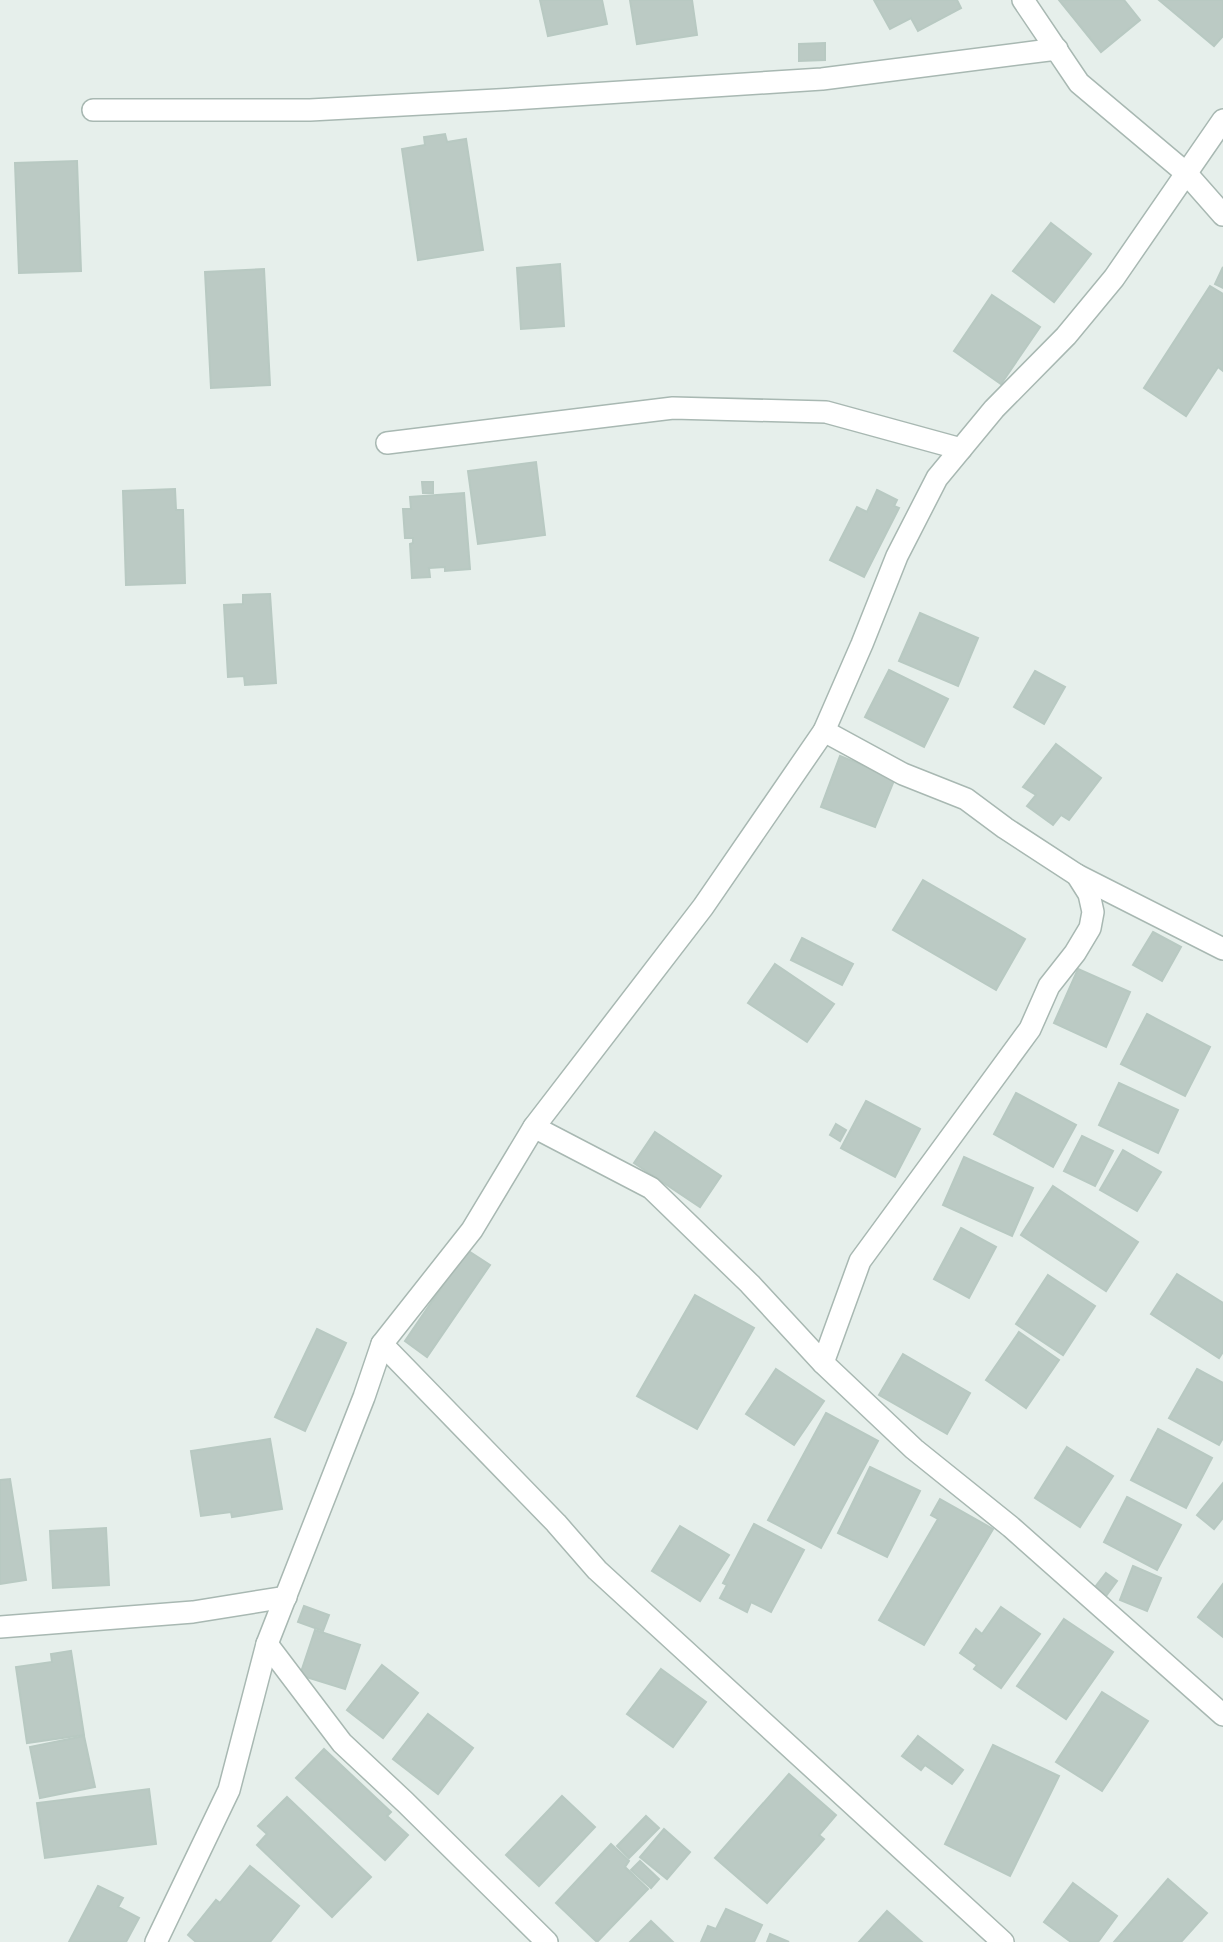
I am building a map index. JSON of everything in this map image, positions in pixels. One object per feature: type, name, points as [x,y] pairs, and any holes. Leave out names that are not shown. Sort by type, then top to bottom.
[{"type":"street","points":[[1023,0],[1079,83],[1186,173],[1223,215]]},
{"type":"street","points":[[93,110],[310,110],[513,99],[822,79],[1057,49]]},
{"type":"street","points":[[156,1942],[229,1790],[267,1644],[364,1397],[382,1344],[472,1230],[534,1127],[703,907],[824,731],[897,555],[937,478],[994,409],[1066,336],[1114,278],[1223,120]]},
{"type":"street","points":[[387,443],[673,408],[826,411],[961,449]]},
{"type":"street","points":[[824,731],[903,774],[966,799],[1004,828],[1077,875],[1223,949]]},
{"type":"street","points":[[823,1363],[860,1261],[1030,1030],[1049,986],[1090,929],[1093,912],[1089,894],[1077,875]]},
{"type":"street","points":[[534,1127],[651,1188],[750,1284],[823,1363],[914,1448],[1011,1527],[1223,1715]]},
{"type":"street","points":[[382,1344],[556,1523],[597,1570],[1003,1942]]},
{"type":"street","points":[[0,1627],[193,1612],[286,1597]]},
{"type":"street","points":[[267,1644],[342,1743],[547,1942]]},
{"type":"building","points":[[540,0],[602,0],[607,24],[548,36]]},
{"type":"building","points":[[630,0],[692,0],[697,35],[637,44]]},
{"type":"building","points":[[874,0],[957,0],[961,8],[918,31],[911,18],[890,29]]},
{"type":"building","points":[[1059,0],[1124,0],[1140,20],[1101,52]]},
{"type":"building","points":[[1159,0],[1223,0],[1223,36],[1214,46]]},
{"type":"building","points":[[825,43],[825,60],[799,61],[799,44]]},
{"type":"building","points":[[445,134],[447,142],[466,139],[483,250],[418,260],[402,149],[425,145],[424,137]]},
{"type":"building","points":[[77,161],[81,271],[19,273],[15,163]]},
{"type":"building","points":[[1051,223],[1091,254],[1054,302],[1013,271]]},
{"type":"building","points":[[560,264],[564,326],[521,329],[517,268]]},
{"type":"building","points":[[1223,267],[1223,288],[1215,284]]},
{"type":"building","points":[[264,269],[270,385],[211,388],[205,272]]},
{"type":"building","points":[[1210,286],[1223,294],[1223,371],[1218,367],[1186,416],[1144,388]]},
{"type":"building","points":[[992,295],[1040,327],[1001,384],[954,351]]},
{"type":"building","points":[[536,462],[545,535],[478,544],[468,471]]},
{"type":"building","points":[[422,482],[433,482],[433,493],[423,493]]},
{"type":"building","points":[[175,489],[176,510],[183,510],[185,583],[126,585],[123,491]]},
{"type":"building","points":[[877,490],[897,500],[894,506],[899,508],[864,577],[830,560],[857,507],[867,512]]},
{"type":"building","points":[[464,493],[470,569],[445,571],[445,567],[429,568],[430,577],[412,578],[410,544],[413,543],[413,538],[405,538],[403,509],[411,509],[410,497]]},
{"type":"building","points":[[270,594],[276,683],[245,685],[244,676],[228,677],[224,605],[243,604],[243,595]]},
{"type":"building","points":[[920,613],[978,638],[958,686],[899,661]]},
{"type":"building","points":[[889,670],[948,699],[924,747],[865,717]]},
{"type":"building","points":[[1035,671],[1065,687],[1044,724],[1014,707]]},
{"type":"building","points":[[1056,744],[1101,778],[1069,820],[1061,815],[1053,825],[1027,806],[1036,795],[1023,787]]},
{"type":"building","points":[[840,756],[895,778],[875,827],[821,807]]},
{"type":"building","points":[[923,880],[1025,939],[996,990],[893,930]]},
{"type":"building","points":[[1153,932],[1181,947],[1162,981],[1133,965]]},
{"type":"building","points":[[802,938],[853,964],[842,985],[791,960]]},
{"type":"building","points":[[775,964],[834,1004],[807,1042],[748,1003]]},
{"type":"building","points":[[1078,969],[1130,992],[1106,1047],[1054,1023]]},
{"type":"building","points":[[1147,1014],[1210,1047],[1185,1096],[1121,1064]]},
{"type":"building","points":[[1119,1083],[1178,1110],[1158,1153],[1099,1125]]},
{"type":"building","points":[[1016,1093],[1076,1125],[1053,1167],[994,1134]]},
{"type":"building","points":[[866,1101],[920,1129],[895,1177],[841,1148]]},
{"type":"building","points":[[836,1124],[846,1130],[840,1141],[830,1135]]},
{"type":"building","points":[[655,1132],[721,1176],[700,1207],[634,1163]]},
{"type":"building","points":[[1082,1136],[1113,1151],[1095,1186],[1064,1171]]},
{"type":"building","points":[[1123,1150],[1161,1172],[1137,1211],[1100,1190]]},
{"type":"building","points":[[964,1157],[1033,1188],[1012,1236],[943,1205]]},
{"type":"building","points":[[1053,1186],[1138,1242],[1106,1291],[1021,1235]]},
{"type":"building","points":[[961,1228],[996,1247],[969,1298],[934,1279]]},
{"type":"building","points":[[467,1250],[490,1265],[427,1357],[405,1341]]},
{"type":"building","points":[[1177,1274],[1223,1303],[1223,1352],[1219,1358],[1151,1314]]},
{"type":"building","points":[[1048,1275],[1095,1306],[1063,1355],[1016,1324]]},
{"type":"building","points":[[695,1295],[754,1328],[697,1429],[637,1396]]},
{"type":"building","points":[[317,1329],[346,1343],[305,1431],[275,1417]]},
{"type":"building","points":[[1019,1332],[1059,1360],[1026,1408],[986,1380]]},
{"type":"building","points":[[903,1354],[970,1393],[947,1434],[879,1395]]},
{"type":"building","points":[[776,1369],[824,1401],[794,1445],[746,1414]]},
{"type":"building","points":[[1197,1369],[1223,1383],[1223,1438],[1219,1445],[1169,1418]]},
{"type":"building","points":[[826,1413],[878,1441],[821,1548],[768,1520]]},
{"type":"building","points":[[1158,1429],[1212,1458],[1186,1508],[1131,1480]]},
{"type":"building","points":[[270,1439],[282,1509],[232,1517],[231,1512],[201,1516],[191,1451]]},
{"type":"building","points":[[1067,1447],[1113,1476],[1080,1527],[1035,1498]]},
{"type":"building","points":[[870,1467],[920,1491],[887,1557],[838,1533]]},
{"type":"building","points":[[10,1479],[26,1580],[0,1584],[0,1480]]},
{"type":"building","points":[[1223,1483],[1223,1518],[1214,1529],[1197,1515]]},
{"type":"building","points":[[1127,1497],[1181,1525],[1157,1570],[1104,1542]]},
{"type":"building","points":[[940,1499],[993,1529],[924,1645],[879,1620],[938,1519],[931,1515]]},
{"type":"building","points":[[754,1524],[804,1550],[771,1612],[751,1602],[747,1612],[720,1598],[727,1585],[723,1583]]},
{"type":"building","points":[[680,1526],[729,1555],[700,1601],[652,1571]]},
{"type":"building","points":[[106,1528],[109,1585],[53,1588],[50,1531]]},
{"type":"building","points":[[1133,1566],[1161,1578],[1147,1611],[1120,1600]]},
{"type":"building","points":[[1106,1573],[1117,1581],[1106,1596],[1095,1587]]},
{"type":"building","points":[[1223,1584],[1223,1637],[1198,1617]]},
{"type":"building","points":[[304,1606],[329,1615],[323,1631],[298,1622]]},
{"type":"building","points":[[1001,1607],[1040,1634],[1001,1688],[974,1669],[977,1665],[960,1653],[976,1629],[982,1634]]},
{"type":"building","points":[[1064,1619],[1113,1652],[1066,1719],[1017,1686]]},
{"type":"building","points":[[315,1630],[360,1645],[345,1689],[300,1675]]},
{"type":"building","points":[[71,1651],[84,1735],[27,1743],[16,1667],[52,1662],[51,1654]]},
{"type":"building","points":[[382,1665],[418,1693],[383,1738],[347,1710]]},
{"type":"building","points":[[661,1669],[706,1702],[673,1747],[627,1714]]},
{"type":"building","points":[[1102,1692],[1148,1721],[1102,1791],[1056,1762]]},
{"type":"building","points":[[428,1714],[473,1748],[438,1794],[393,1759]]},
{"type":"building","points":[[84,1736],[95,1787],[40,1798],[30,1747]]},
{"type":"building","points":[[918,1736],[963,1770],[952,1784],[925,1765],[921,1770],[902,1756]]},
{"type":"building","points":[[993,1745],[1059,1776],[1010,1876],[945,1844]]},
{"type":"building","points":[[324,1749],[391,1812],[387,1816],[408,1835],[385,1860],[296,1778]]},
{"type":"building","points":[[789,1774],[836,1815],[819,1835],[824,1839],[767,1903],[715,1858]]},
{"type":"building","points":[[149,1789],[156,1844],[45,1858],[37,1803]]},
{"type":"building","points":[[562,1796],[595,1827],[539,1886],[506,1855]]},
{"type":"building","points":[[287,1797],[371,1877],[332,1917],[257,1845],[267,1834],[258,1826]]},
{"type":"building","points":[[646,1816],[659,1828],[629,1858],[617,1846]]},
{"type":"building","points":[[664,1829],[690,1852],[667,1879],[640,1857]]},
{"type":"building","points":[[611,1844],[629,1861],[625,1867],[648,1889],[597,1942],[556,1903]]},
{"type":"building","points":[[640,1861],[659,1879],[651,1888],[631,1870]]},
{"type":"building","points":[[250,1866],[299,1906],[270,1942],[196,1942],[188,1935],[216,1900],[220,1903]]},
{"type":"building","points":[[1168,1879],[1207,1913],[1181,1942],[1114,1942]]},
{"type":"building","points":[[1073,1883],[1117,1916],[1098,1942],[1071,1942],[1044,1922]]},
{"type":"building","points":[[98,1886],[123,1898],[118,1907],[139,1918],[126,1942],[69,1942]]},
{"type":"building","points":[[726,1909],[762,1925],[754,1942],[701,1942],[708,1926],[716,1929]]},
{"type":"building","points":[[887,1911],[905,1927],[922,1942],[859,1942]]},
{"type":"building","points":[[651,1921],[673,1942],[630,1942]]},
{"type":"building","points":[[770,1934],[789,1942],[767,1942]]}]
